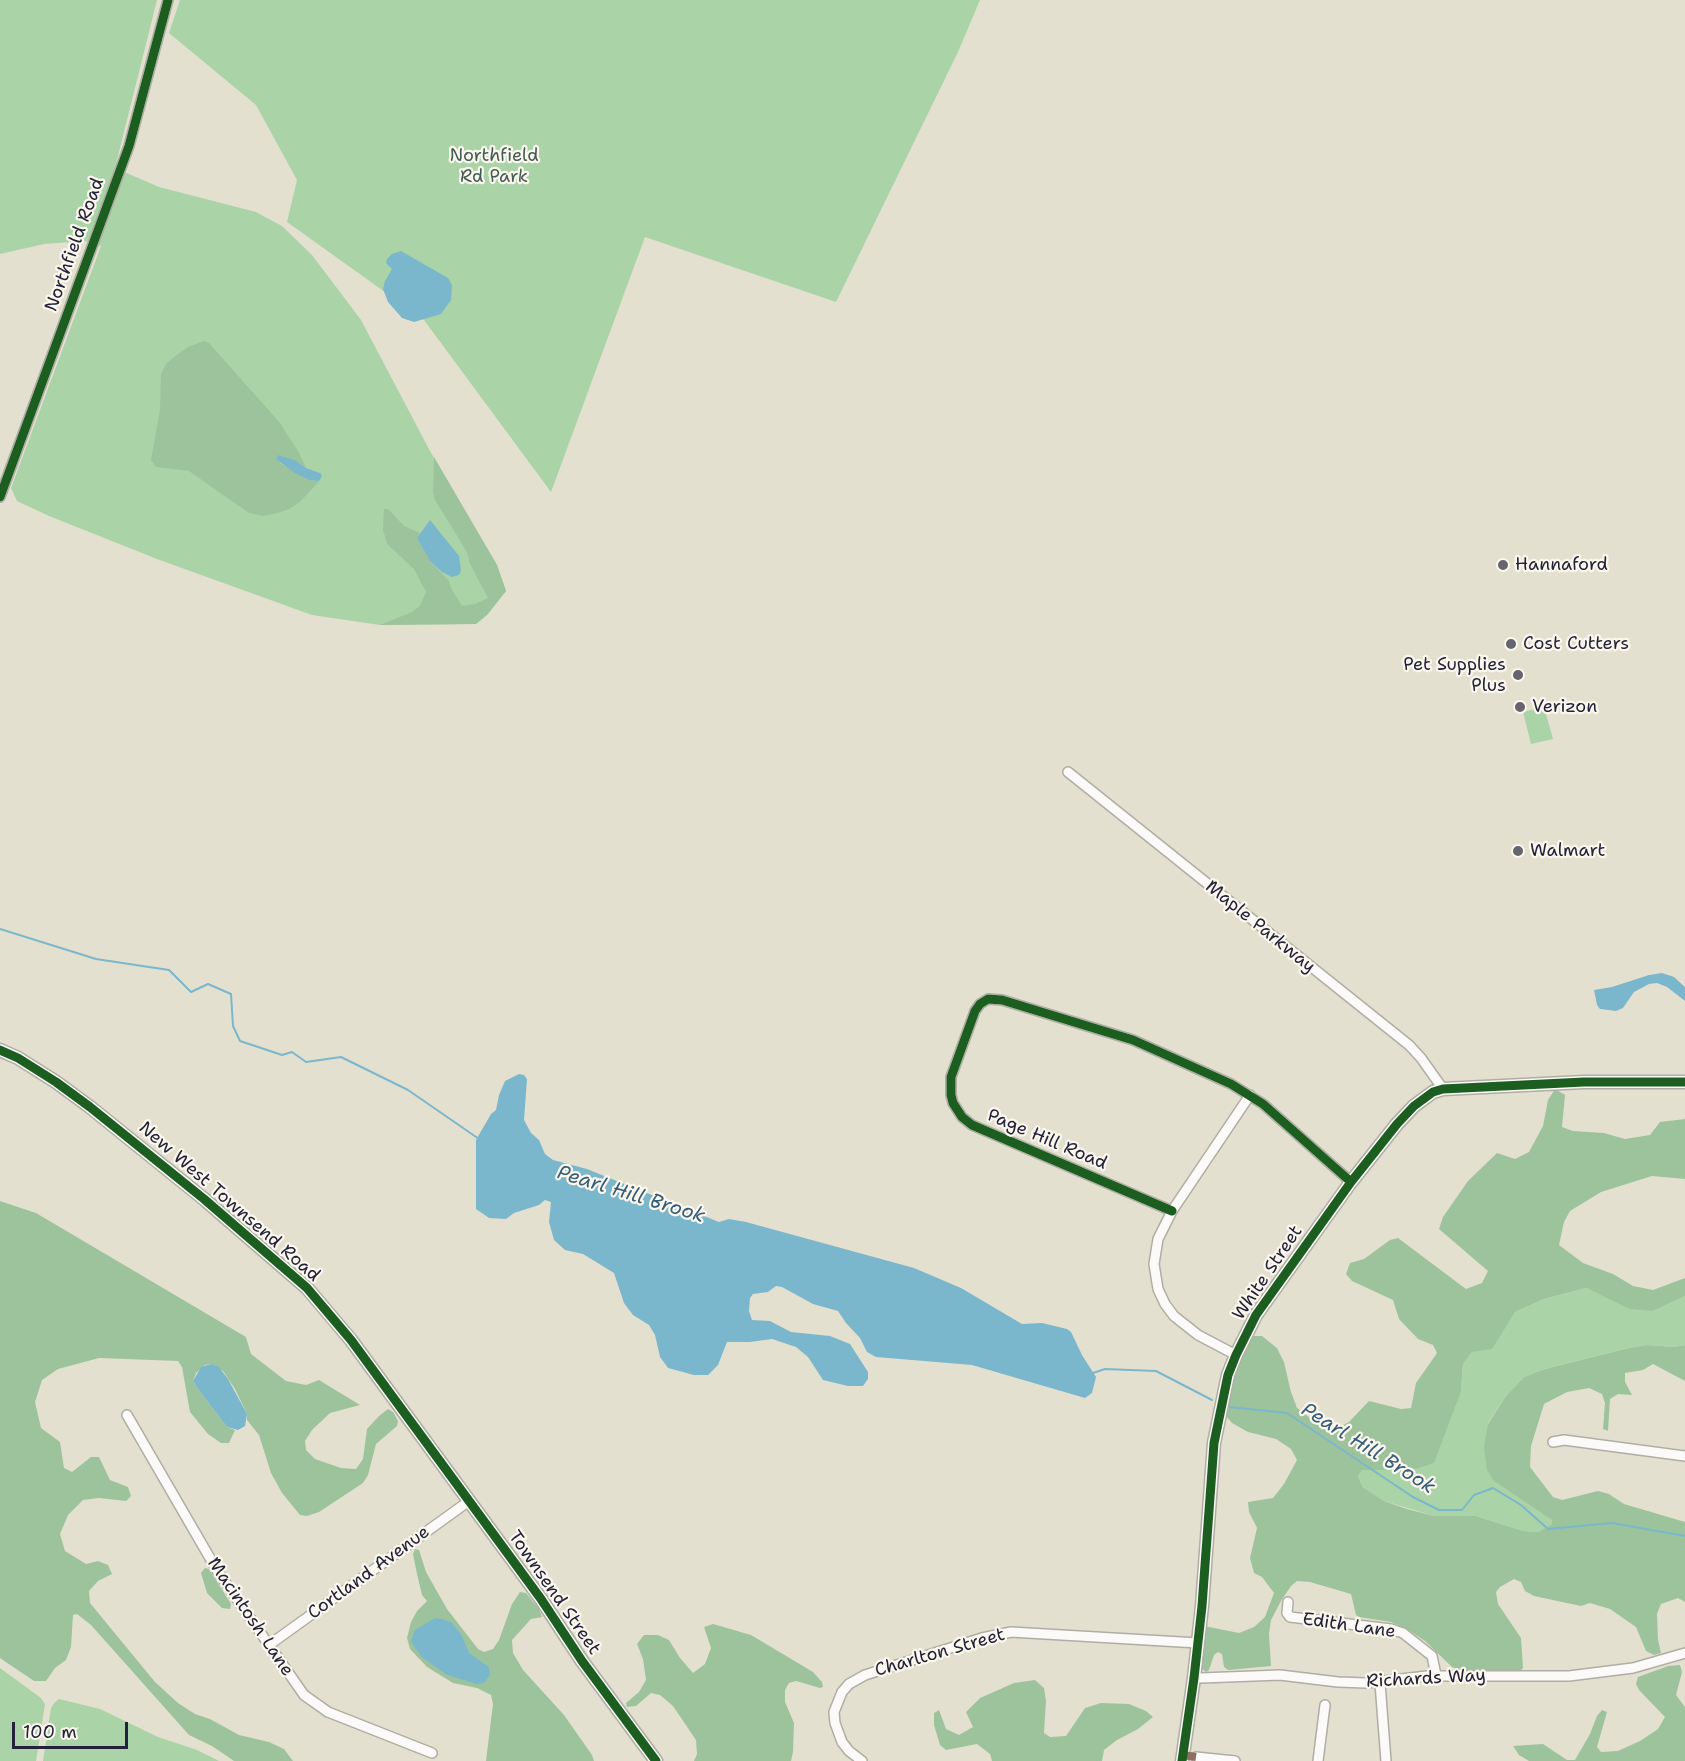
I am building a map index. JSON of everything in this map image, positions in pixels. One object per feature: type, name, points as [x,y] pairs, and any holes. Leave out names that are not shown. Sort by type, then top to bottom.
[{"type":"street","name":"Northfield Road","points":[[0,496],[129,146],[168,0]]},
{"type":"street","name":"Maple Parkway","points":[[1068,772],[1409,1045],[1443,1089]]},
{"type":"street","name":"Page Hill Road","points":[[1172,1211],[972,1125],[962,1117],[951,1095],[951,1077],[975,1011],[983,1001],[993,998],[1133,1040],[1157,1049],[1250,1095]]},
{"type":"street","name":"New West Townsend Road","points":[[0,1050],[18,1058],[56,1082],[90,1107],[204,1199],[307,1288],[351,1340],[426,1444]]},
{"type":"street","name":"White Street","points":[[1182,1761],[1198,1643],[1214,1443],[1222,1395],[1236,1355],[1256,1315],[1351,1182],[1414,1106],[1433,1092],[1443,1089],[1584,1082],[1685,1082]]},
{"type":"street","points":[[1236,1355],[1186,1326],[1164,1304],[1158,1289],[1154,1264],[1155,1251],[1172,1211],[1250,1095],[1351,1182]]},
{"type":"street","name":"Macintosh Lane","points":[[127,1415],[237,1601],[302,1693],[320,1708],[432,1753]]},
{"type":"street","points":[[1553,1442],[1564,1440],[1685,1456]]},
{"type":"street","name":"Townsend Street","points":[[426,1444],[541,1599],[582,1661],[656,1761]]},
{"type":"street","name":"Cortland Avenue","points":[[269,1645],[469,1501]]},
{"type":"street","name":"Edith Lane","points":[[1288,1602],[1287,1613],[1290,1617],[1383,1628],[1403,1633],[1432,1656],[1436,1675]]},
{"type":"street","name":"Charlton Street","points":[[862,1761],[842,1742],[834,1723],[834,1712],[842,1692],[849,1684],[865,1675],[982,1638],[1011,1632],[1198,1643]]},
{"type":"street","name":"Richards Way","points":[[1201,1678],[1280,1675],[1338,1682],[1380,1683],[1436,1675],[1553,1677],[1633,1668],[1685,1653]]},
{"type":"street","points":[[1380,1683],[1386,1761]]},
{"type":"street","points":[[1318,1761],[1325,1704]]},
{"type":"street","points":[[1196,1757],[1235,1761]]},
{"type":"green space","points":[[0,0],[157,0],[115,168],[159,187],[256,212],[282,226],[312,255],[361,320],[430,451],[497,565],[506,591],[487,615],[476,624],[380,625],[312,615],[157,559],[17,501],[11,488],[101,246],[85,241],[44,244],[0,254]]},
{"type":"green space","name":"Northfield Rd Park","points":[[180,0],[980,0],[958,52],[836,302],[645,237],[551,492],[424,320],[287,222],[297,180],[256,105],[169,33]]},
{"type":"green space","points":[[204,341],[209,343],[280,423],[306,468],[295,460],[278,455],[280,463],[309,480],[319,481],[300,502],[289,509],[263,516],[249,513],[189,471],[156,467],[151,460],[160,410],[161,374],[166,364],[173,358],[188,347]]},
{"type":"green space","points":[[434,457],[497,565],[506,591],[487,615],[476,624],[380,625],[412,612],[420,606],[426,592],[414,569],[387,544],[383,529],[384,509],[391,512],[404,526],[420,533],[417,538],[430,561],[449,581],[462,606],[475,604],[488,598],[470,564],[467,552],[435,500],[433,492]]},
{"type":"green space","points":[[1544,707],[1553,739],[1531,744],[1523,712]]},
{"type":"green space","points":[[1555,1089],[1565,1095],[1562,1127],[1573,1131],[1604,1133],[1625,1139],[1650,1135],[1660,1122],[1685,1119],[1685,1179],[1652,1176],[1601,1192],[1570,1211],[1564,1222],[1559,1245],[1583,1263],[1613,1274],[1633,1286],[1653,1290],[1685,1278],[1685,1296],[1653,1311],[1630,1309],[1586,1288],[1544,1299],[1515,1312],[1492,1349],[1472,1352],[1463,1364],[1461,1391],[1434,1463],[1412,1470],[1362,1470],[1358,1476],[1362,1487],[1384,1501],[1407,1509],[1434,1516],[1476,1516],[1523,1531],[1538,1532],[1552,1524],[1552,1520],[1494,1481],[1487,1470],[1484,1447],[1488,1424],[1506,1396],[1524,1377],[1545,1369],[1629,1348],[1647,1345],[1674,1347],[1685,1345],[1685,1381],[1653,1364],[1643,1370],[1625,1373],[1625,1382],[1632,1395],[1618,1394],[1610,1399],[1608,1431],[1603,1429],[1605,1403],[1602,1394],[1589,1388],[1567,1392],[1544,1404],[1531,1446],[1530,1467],[1553,1497],[1562,1500],[1598,1491],[1609,1494],[1624,1504],[1685,1522],[1685,1602],[1678,1598],[1661,1604],[1657,1614],[1661,1653],[1654,1655],[1646,1651],[1636,1627],[1610,1609],[1590,1603],[1581,1606],[1534,1596],[1525,1591],[1521,1582],[1514,1579],[1496,1592],[1498,1604],[1521,1638],[1523,1668],[1520,1671],[1459,1670],[1452,1667],[1425,1641],[1410,1631],[1391,1622],[1356,1615],[1351,1594],[1310,1582],[1297,1581],[1281,1601],[1271,1620],[1269,1634],[1271,1666],[1228,1670],[1224,1667],[1222,1654],[1218,1652],[1214,1655],[1209,1670],[1206,1672],[1202,1669],[1204,1626],[1239,1633],[1254,1627],[1265,1617],[1274,1593],[1262,1577],[1254,1573],[1250,1558],[1257,1528],[1249,1512],[1248,1502],[1273,1498],[1284,1484],[1297,1460],[1291,1449],[1276,1439],[1248,1432],[1232,1423],[1225,1415],[1236,1364],[1251,1336],[1262,1336],[1277,1348],[1284,1362],[1297,1408],[1319,1425],[1332,1431],[1349,1422],[1369,1401],[1401,1409],[1411,1408],[1416,1383],[1437,1353],[1433,1345],[1418,1339],[1399,1319],[1393,1300],[1352,1281],[1346,1274],[1350,1263],[1364,1259],[1390,1240],[1398,1238],[1466,1289],[1482,1283],[1488,1271],[1439,1229],[1443,1217],[1468,1181],[1497,1153],[1515,1159],[1529,1152],[1543,1126],[1548,1100]]},
{"type":"green space","points":[[0,1201],[36,1213],[246,1337],[251,1354],[286,1381],[306,1385],[319,1380],[360,1405],[330,1413],[312,1430],[305,1441],[306,1450],[315,1459],[341,1468],[356,1469],[363,1459],[367,1429],[388,1409],[393,1412],[398,1421],[397,1426],[376,1444],[368,1475],[363,1483],[319,1512],[307,1516],[300,1515],[282,1493],[271,1473],[259,1435],[247,1420],[247,1414],[235,1389],[223,1371],[211,1364],[205,1365],[196,1373],[193,1381],[227,1427],[235,1430],[229,1443],[221,1443],[208,1434],[190,1412],[182,1367],[178,1361],[99,1358],[58,1369],[42,1380],[35,1402],[41,1428],[60,1442],[64,1468],[72,1472],[91,1457],[99,1457],[110,1480],[128,1487],[131,1496],[126,1501],[99,1498],[83,1500],[68,1515],[60,1534],[65,1551],[86,1564],[98,1561],[108,1565],[112,1574],[98,1581],[89,1591],[90,1603],[155,1682],[178,1703],[195,1714],[210,1719],[239,1735],[269,1742],[284,1749],[293,1761],[234,1761],[212,1746],[189,1735],[91,1625],[77,1614],[73,1615],[71,1647],[66,1660],[55,1668],[46,1681],[34,1681],[0,1658]]},
{"type":"green space","points":[[1586,1288],[1606,1297],[1653,1311],[1685,1296],[1685,1345],[1674,1347],[1647,1345],[1629,1348],[1545,1369],[1524,1377],[1506,1396],[1488,1423],[1552,1520],[1552,1524],[1538,1532],[1523,1531],[1476,1516],[1434,1516],[1384,1501],[1361,1487],[1358,1476],[1362,1470],[1386,1470],[1461,1391],[1463,1364],[1472,1352],[1515,1312],[1544,1299]]},
{"type":"green space","points":[[415,1549],[419,1550],[426,1572],[447,1609],[478,1649],[484,1652],[493,1649],[499,1640],[512,1604],[520,1592],[526,1593],[539,1609],[542,1617],[531,1619],[512,1640],[513,1653],[523,1670],[564,1715],[594,1761],[486,1761],[493,1704],[491,1695],[477,1688],[453,1683],[427,1667],[410,1649],[407,1638],[411,1622],[417,1611],[427,1601],[422,1595],[417,1574],[413,1554]]},
{"type":"green space","points":[[205,1568],[209,1569],[231,1604],[230,1609],[222,1608],[207,1593],[201,1573]]},
{"type":"green space","points":[[713,1624],[751,1635],[813,1672],[822,1682],[823,1687],[820,1688],[796,1681],[789,1683],[785,1690],[785,1702],[794,1723],[791,1761],[694,1761],[697,1754],[696,1740],[673,1706],[660,1695],[651,1693],[636,1706],[627,1707],[626,1703],[639,1692],[646,1680],[643,1659],[637,1644],[644,1635],[658,1635],[669,1640],[693,1673],[705,1664],[711,1648],[704,1627]]},
{"type":"green space","points":[[1680,1665],[1682,1672],[1676,1695],[1685,1707],[1685,1761],[1529,1761],[1519,1755],[1513,1746],[1543,1744],[1567,1760],[1575,1760],[1602,1710],[1607,1712],[1597,1747],[1601,1752],[1618,1751],[1640,1741],[1658,1729],[1665,1717],[1639,1690],[1636,1684],[1638,1677],[1668,1666]]},
{"type":"green space","points":[[0,1668],[41,1698],[45,1704],[36,1761],[0,1761]]},
{"type":"green space","points":[[1035,1680],[1044,1688],[1046,1701],[1044,1733],[1050,1737],[1066,1736],[1085,1708],[1101,1703],[1129,1704],[1146,1711],[1153,1717],[1104,1750],[1102,1761],[992,1761],[990,1754],[977,1744],[946,1750],[940,1745],[934,1725],[934,1713],[939,1710],[946,1729],[959,1735],[973,1727],[966,1712],[980,1698],[1014,1683]]},
{"type":"green space","points":[[59,1699],[100,1709],[158,1737],[197,1750],[219,1761],[43,1761],[51,1708]]},
{"type":"water","points":[[401,251],[448,278],[452,285],[451,300],[441,314],[414,322],[402,318],[388,302],[383,289],[392,269],[386,263],[387,259],[392,254]]},
{"type":"water","points":[[278,455],[295,460],[322,476],[319,481],[309,480],[276,459]]},
{"type":"water","points":[[430,520],[459,556],[461,570],[459,575],[452,577],[442,572],[430,561],[417,538]]},
{"type":"water","points":[[1662,973],[1674,977],[1685,987],[1685,1001],[1667,987],[1657,983],[1649,984],[1634,992],[1623,1008],[1616,1011],[1600,1009],[1597,1005],[1594,990]]},
{"type":"water","points":[[519,1074],[524,1075],[527,1079],[524,1120],[531,1133],[539,1140],[545,1154],[553,1160],[587,1169],[719,1222],[729,1219],[746,1222],[914,1268],[961,1288],[1022,1324],[1042,1323],[1067,1329],[1071,1332],[1096,1377],[1092,1393],[1085,1398],[972,1365],[876,1357],[867,1352],[860,1338],[838,1311],[813,1304],[776,1286],[768,1292],[753,1294],[750,1298],[749,1311],[752,1320],[770,1321],[791,1332],[830,1336],[850,1344],[868,1372],[868,1379],[863,1386],[848,1386],[823,1380],[808,1357],[796,1347],[772,1339],[727,1342],[718,1365],[708,1375],[694,1375],[668,1368],[660,1357],[655,1335],[649,1325],[633,1315],[624,1303],[614,1273],[583,1254],[565,1250],[554,1240],[549,1222],[551,1202],[545,1200],[539,1205],[514,1213],[506,1219],[489,1218],[476,1209],[476,1140],[491,1114],[496,1110],[505,1081]]},
{"type":"water","points":[[211,1364],[219,1367],[228,1379],[247,1414],[245,1426],[238,1430],[227,1427],[193,1381],[201,1367]]},
{"type":"water","points":[[435,1618],[452,1623],[461,1634],[469,1653],[489,1667],[490,1675],[484,1683],[477,1684],[447,1675],[423,1658],[415,1648],[411,1641],[415,1630]]},
{"type":"waterway","name":"Pearl Hill Brook","points":[[0,929],[96,959],[169,970],[191,992],[208,984],[231,994],[233,1026],[240,1041],[282,1055],[292,1052],[306,1062],[341,1057],[408,1090],[479,1139]]},
{"type":"waterway","name":"Pearl Hill Brook","points":[[1093,1373],[1105,1369],[1156,1371],[1212,1400]]},
{"type":"waterway","name":"Pearl Hill Brook","points":[[1229,1407],[1287,1413],[1413,1497],[1439,1510],[1462,1510],[1474,1495],[1493,1488],[1521,1505],[1548,1529],[1612,1523],[1685,1536]]},
{"type":"marked path","points":[[1183,1755],[1196,1757]]},
{"type":"cycle path","points":[[0,497],[129,146],[168,0]]},
{"type":"cycle path","points":[[1172,1211],[972,1125],[962,1117],[953,1103],[951,1077],[975,1011],[980,1004],[988,999],[1002,1000],[1133,1040],[1231,1084],[1263,1104],[1351,1182]]},
{"type":"cycle path","points":[[0,1050],[18,1058],[56,1082],[90,1107],[204,1199],[307,1288],[351,1340],[541,1599],[582,1661],[656,1761]]},
{"type":"cycle path","points":[[1182,1761],[1202,1606],[1214,1443],[1228,1375],[1256,1315],[1351,1182],[1414,1106],[1433,1092],[1443,1089],[1584,1082],[1685,1082]]},
{"type":"place","name":"Hannaford","points":[[1503,565]]},
{"type":"place","name":"Cost Cutters","points":[[1511,644]]},
{"type":"place","name":"Pet Supplies Plus","points":[[1518,675]]},
{"type":"place","name":"Verizon","points":[[1520,707]]},
{"type":"place","name":"Walmart","points":[[1518,851]]}]
